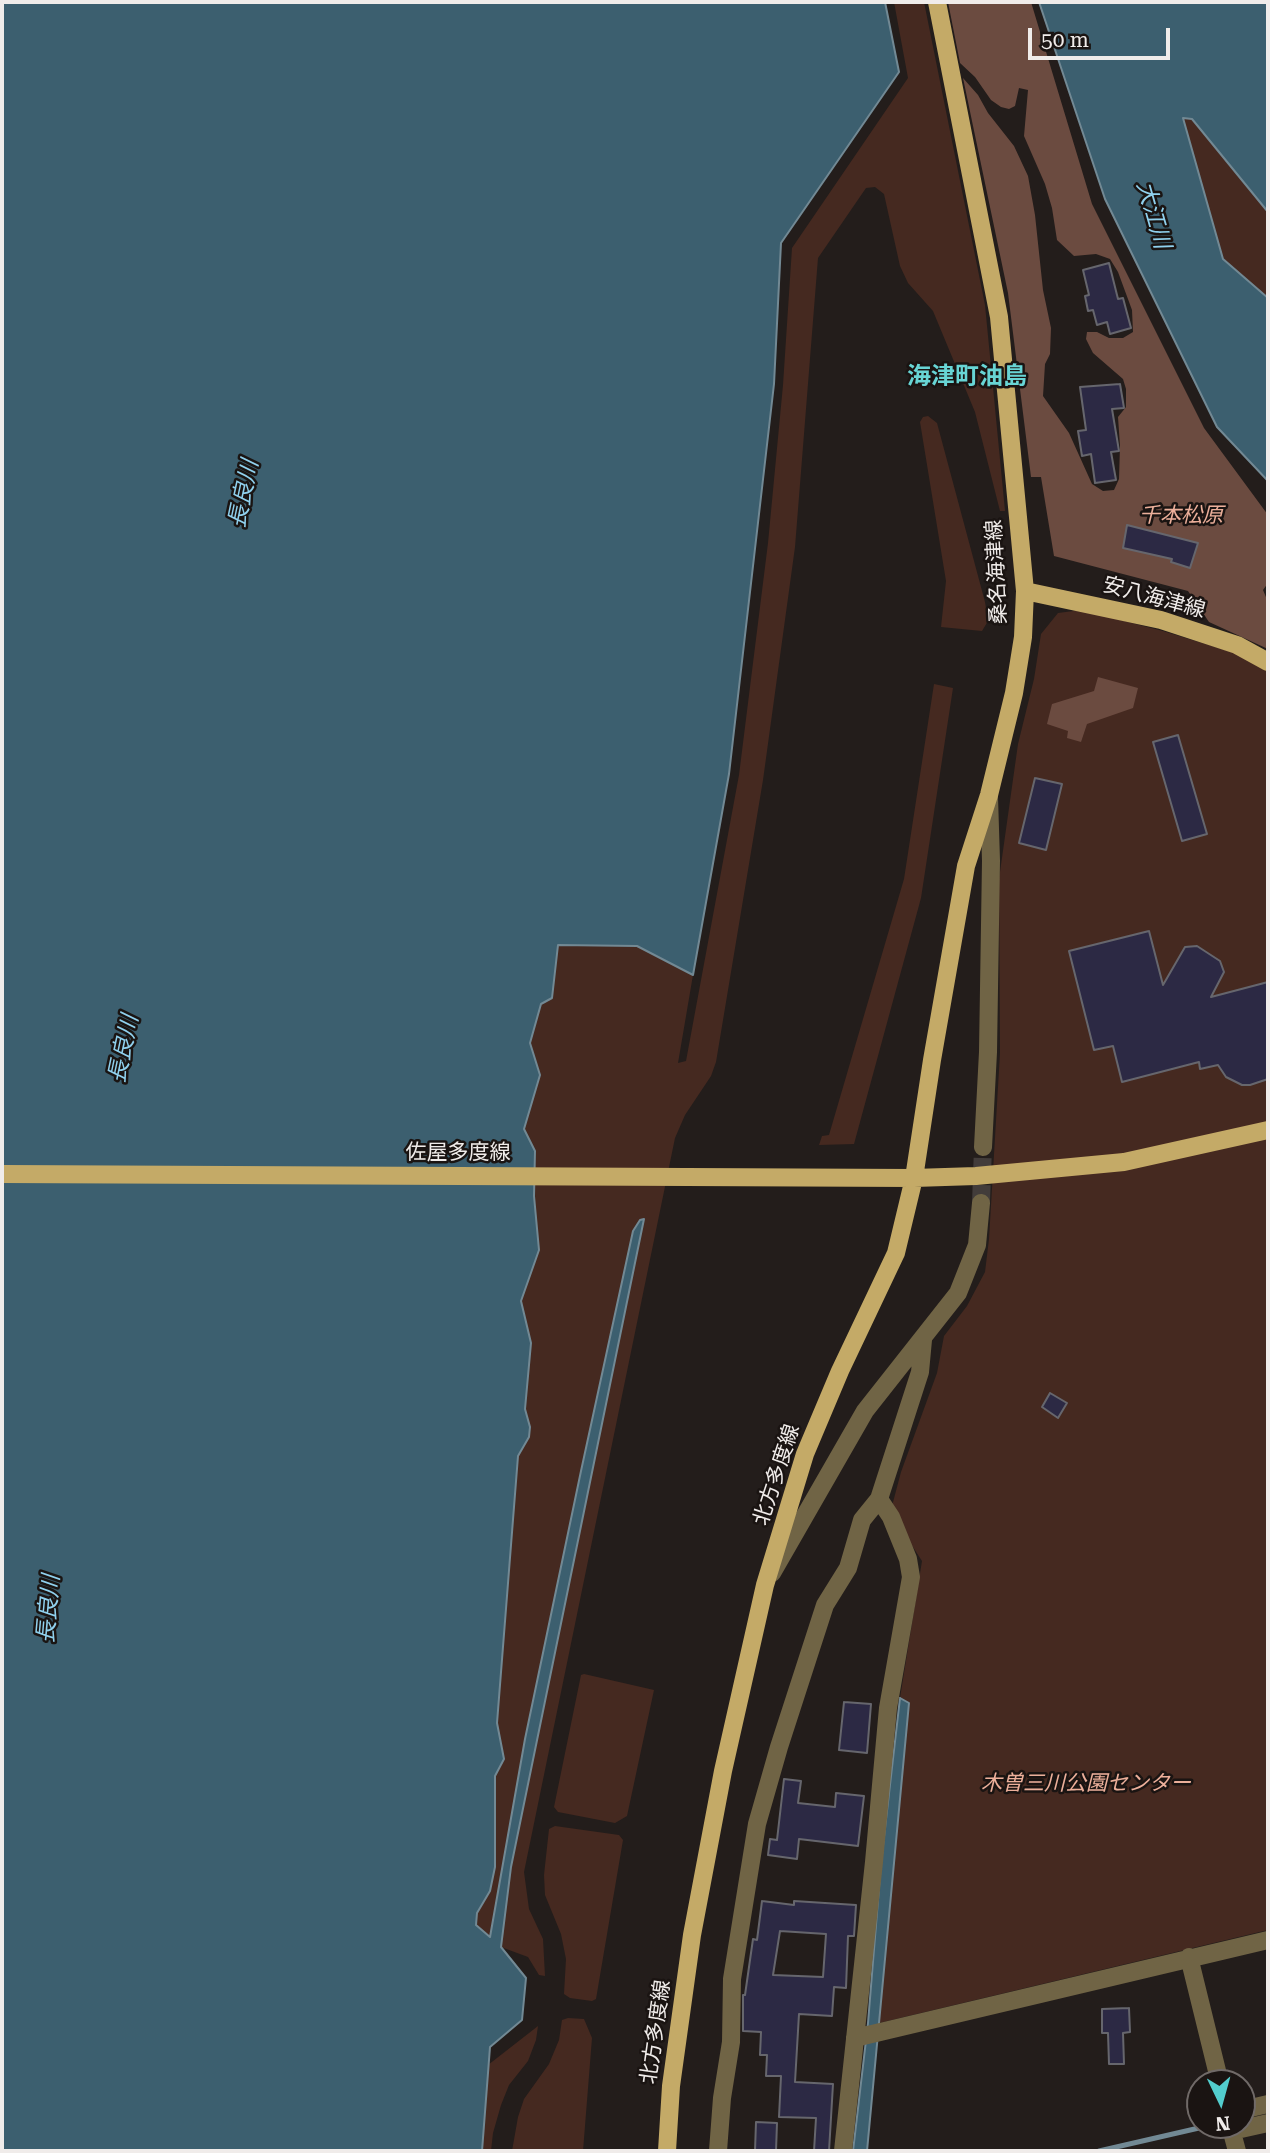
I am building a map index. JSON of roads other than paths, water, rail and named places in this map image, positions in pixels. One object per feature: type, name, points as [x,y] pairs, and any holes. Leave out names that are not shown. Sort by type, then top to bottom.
[{"type":"main road","name":"桑名海津線","points":[[914,1178],[966,866],[989,795],[1014,693],[1023,637],[1025,591],[999,317],[937,2]]},
{"type":"main road","name":"安八海津線","points":[[1025,591],[1161,620],[1237,645],[1268,662]]},
{"type":"main road","points":[[914,1178],[976,1176],[1124,1163],[1268,1130]]},
{"type":"main road","name":"佐屋多度線","points":[[2,1174],[914,1178]]},
{"type":"main road","name":"北方多度線","points":[[667,2151],[671,2086],[692,1935],[723,1771],[765,1586],[805,1454],[895,1252],[914,1178]]},
{"type":"street","points":[[983,1147],[988,1052],[991,875],[989,795]]},
{"type":"street","points":[[765,1586],[865,1411],[958,1293],[977,1245],[981,1203]]},
{"type":"street","points":[[718,2151],[722,2098],[731,2042],[732,1979],[757,1824],[779,1746],[825,1605],[848,1568],[862,1520],[879,1499],[920,1372],[923,1340]]},
{"type":"street","points":[[843,2151],[859,2037],[888,1708],[911,1577],[904,1548],[891,1517],[879,1499]]},
{"type":"street","points":[[859,2037],[1268,1940]]},
{"type":"street","points":[[1189,1957],[1217,2069]]},
{"type":"water","name":"長良川","points":[[2,2],[885,2],[899,72],[781,243],[774,384],[729,774],[693,975],[637,946],[558,945],[552,998],[541,1004],[530,1043],[540,1075],[524,1129],[535,1151],[534,1196],[539,1250],[521,1301],[531,1343],[525,1409],[530,1427],[529,1437],[518,1456],[497,1723],[504,1759],[495,1776],[495,1867],[490,1891],[477,1913],[476,1925],[490,1937],[525,1739],[581,1471],[633,1231],[640,1220],[644,1219],[511,1867],[501,1947],[526,1978],[522,2020],[490,2047],[482,2151],[2,2151]]},
{"type":"water","name":"大江川","points":[[1039,2],[1268,2],[1268,212],[1192,119],[1183,118],[1223,259],[1268,298],[1268,481],[1217,427],[1105,199]]},
{"type":"water","points":[[900,1698],[909,1703],[867,2151],[853,2151],[868,2023],[881,1863]]},
{"type":"waterway","points":[[1099,2151],[1186,2131]]},
{"type":"tunnel","points":[[981,1203],[983,1147]]},
{"type":"district","name":"海津町油島","points":[[967,377]]},
{"type":"park label","name":"千本松原","points":[[1181,516]]},
{"type":"park label","name":"木曽三川公園センター","points":[[1086,1784]]}]
